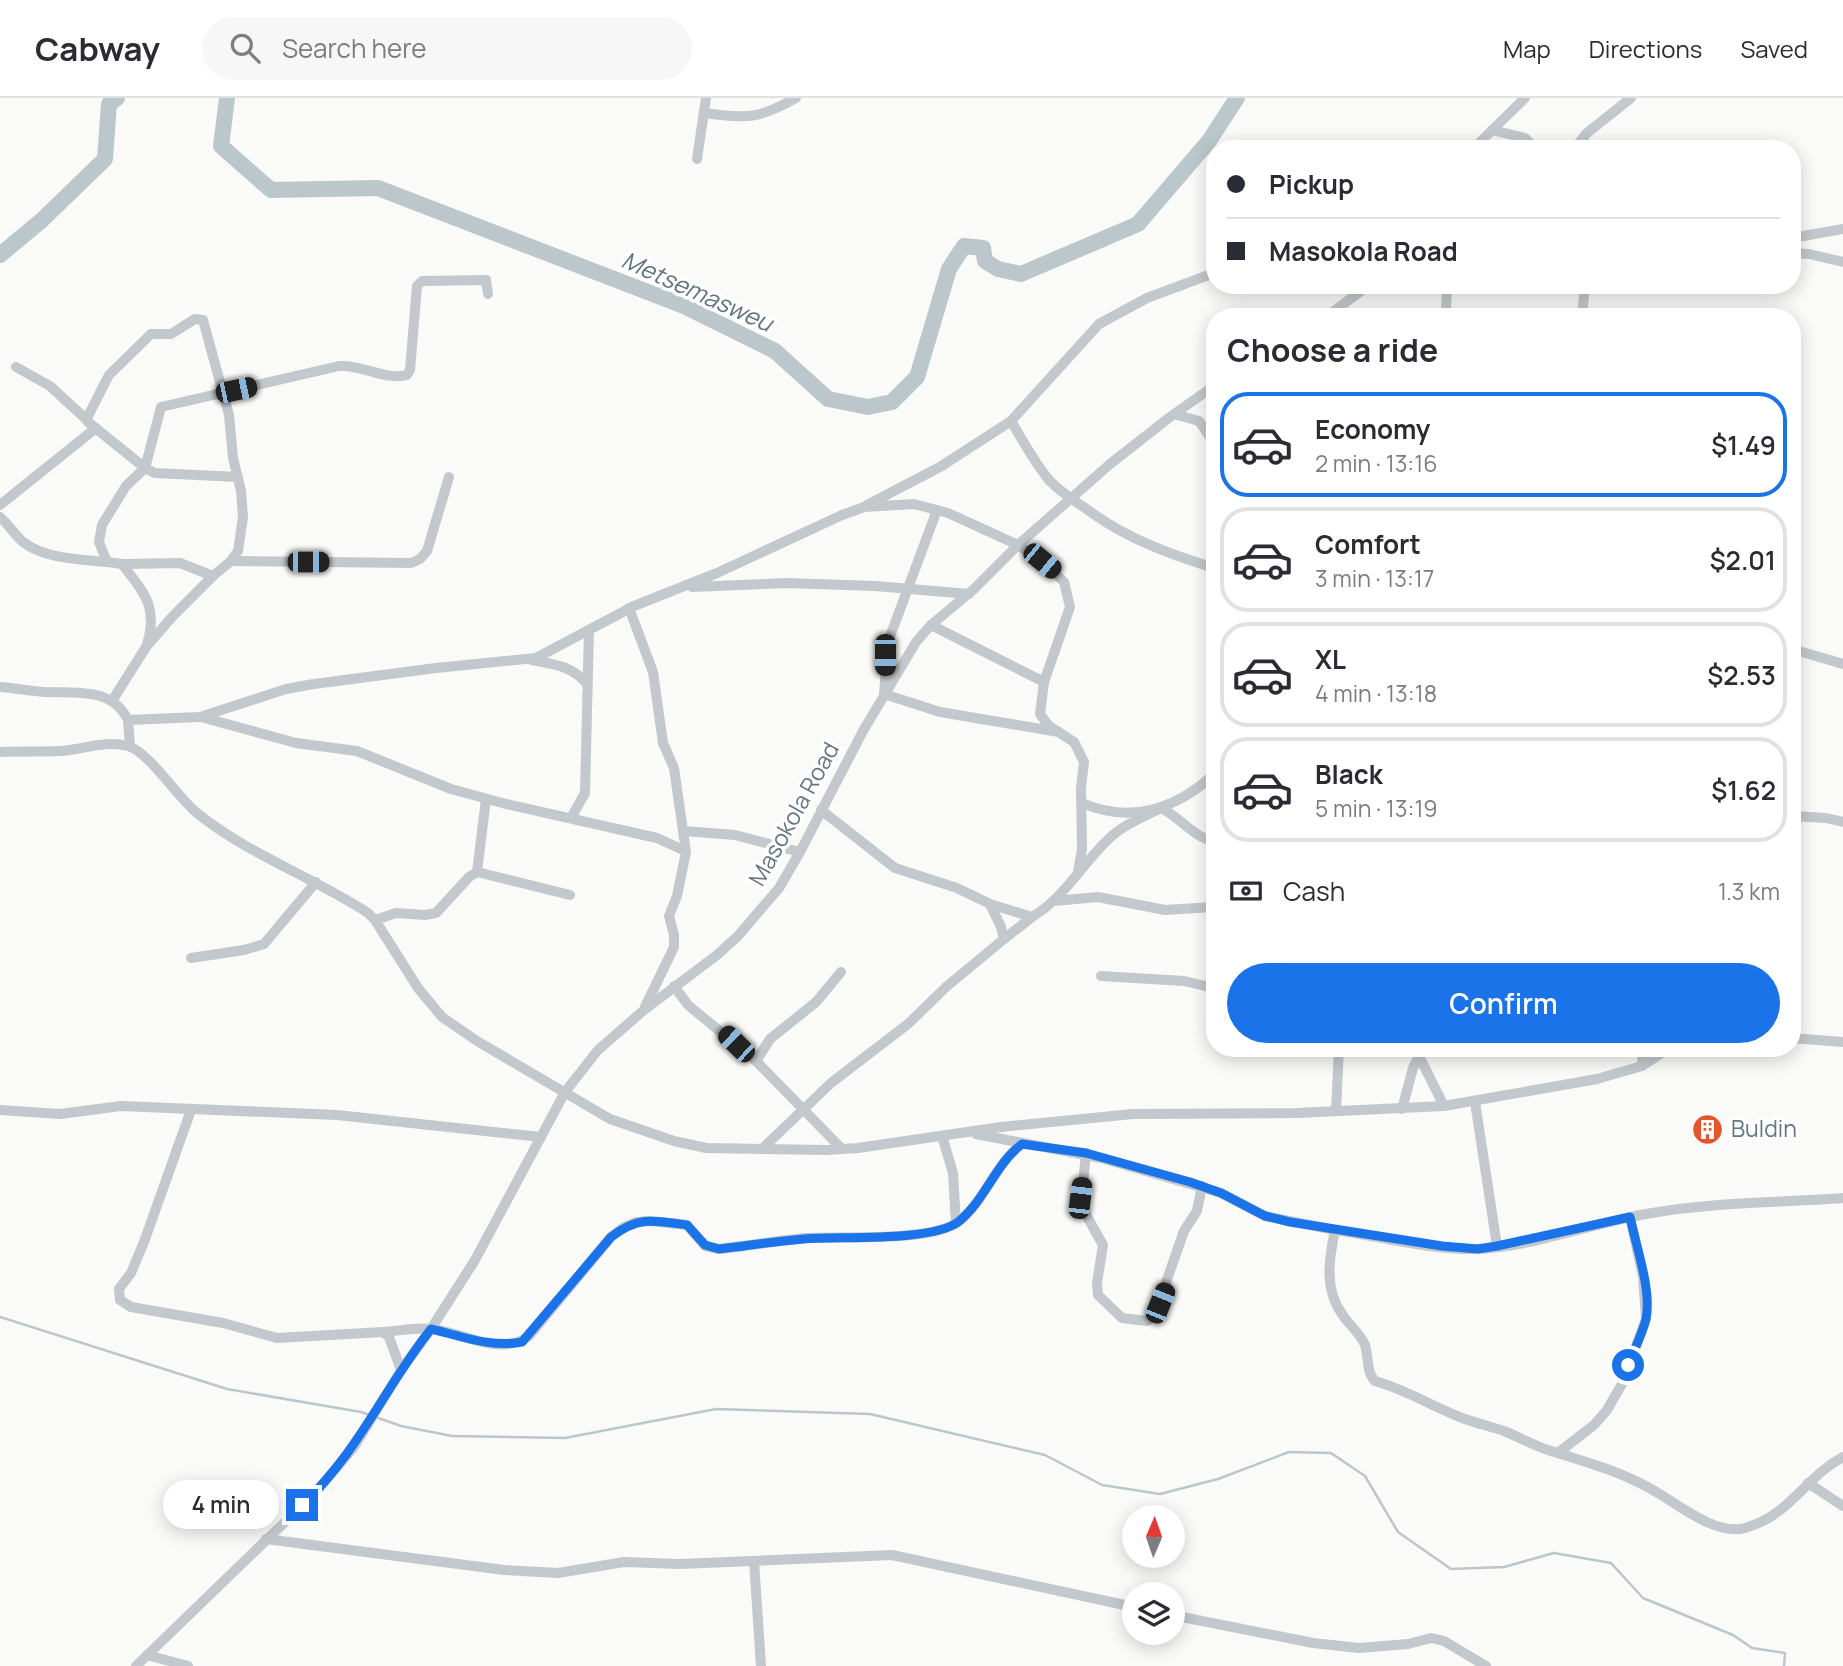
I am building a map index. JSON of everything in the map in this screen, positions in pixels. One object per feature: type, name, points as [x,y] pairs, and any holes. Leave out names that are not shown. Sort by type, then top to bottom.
[{"type":"street","points":[[696,159],[706,98]]},
{"type":"street","points":[[773,111],[775,98]]},
{"type":"street","points":[[704,113],[752,118],[773,111],[796,98]]},
{"type":"street","points":[[1481,140],[1525,98]]},
{"type":"street","points":[[1581,140],[1631,98]]},
{"type":"street","points":[[1492,130],[1527,140]]},
{"type":"street","points":[[1801,236],[1843,229]]},
{"type":"street","points":[[1801,254],[1843,262]]},
{"type":"street","points":[[532,660],[629,608],[684,587],[863,507],[940,467],[1011,421],[1099,324],[1147,298],[1206,276]]},
{"type":"street","points":[[107,562],[99,542],[102,525],[126,486],[145,468],[161,407],[339,366],[361,367],[383,374],[407,375],[414,342],[417,286],[422,281],[486,280],[488,294]]},
{"type":"street","points":[[1338,308],[1357,294]]},
{"type":"street","points":[[87,420],[109,375],[142,342],[152,334],[167,335],[197,318],[203,320],[224,393],[241,491],[242,524],[238,551],[231,561],[183,605],[146,648],[112,701]]},
{"type":"street","points":[[16,367],[50,386],[96,428],[155,473],[238,477]]},
{"type":"street","name":"Masokola Road","points":[[265,1539],[315,1493],[367,1428],[401,1370],[475,1260],[565,1092],[598,1049],[674,986],[717,955],[738,936],[779,888],[884,694],[916,642],[1018,545],[1110,464],[1206,392]]},
{"type":"street","points":[[1174,414],[1199,421],[1206,431]]},
{"type":"street","points":[[1011,421],[1042,471],[1070,499],[1111,527],[1146,545],[1206,565]]},
{"type":"street","points":[[0,505],[96,428]]},
{"type":"street","points":[[231,561],[411,563],[420,559],[427,551],[449,477]]},
{"type":"street","points":[[863,507],[915,504],[937,510],[1018,545],[1054,570],[1064,582],[1070,601],[1044,682],[1040,714],[1049,726],[1074,742],[1083,755],[1082,849],[1079,872]]},
{"type":"street","points":[[937,510],[888,642],[884,694],[940,712],[1059,732]]},
{"type":"street","points":[[0,517],[23,542],[62,557],[122,564],[180,563],[213,576]]},
{"type":"street","points":[[122,564],[141,588],[152,608],[152,626],[146,648]]},
{"type":"street","points":[[684,587],[786,583],[969,594]]},
{"type":"street","points":[[629,608],[653,672],[663,743],[674,768],[686,852],[677,896],[669,916],[674,947],[644,1010]]},
{"type":"street","points":[[931,625],[1044,682]]},
{"type":"street","points":[[571,818],[585,793],[589,630]]},
{"type":"street","points":[[1801,652],[1843,664]]},
{"type":"street","points":[[128,720],[200,717],[286,689],[305,686],[436,668],[532,660],[572,670],[587,684]]},
{"type":"street","points":[[0,687],[43,692],[88,692],[112,701],[120,707],[128,720],[130,746]]},
{"type":"street","points":[[200,717],[296,743],[357,751],[451,789],[657,838],[686,852]]},
{"type":"street","points":[[0,752],[58,751],[106,744],[130,746],[149,762],[193,810],[221,832],[316,882],[351,902],[375,920],[418,988],[442,1017],[509,1062],[610,1119],[674,1141],[706,1148],[841,1148],[1133,1114],[1336,1111],[1444,1106],[1597,1079],[1642,1066],[1656,1057]]},
{"type":"street","points":[[762,1149],[806,1110],[831,1083],[908,1024],[946,987],[1055,901],[1111,837],[1125,826],[1189,796],[1206,781]]},
{"type":"street","points":[[477,872],[486,799]]},
{"type":"street","points":[[1082,803],[1097,810],[1115,812],[1161,808],[1175,815],[1201,838],[1206,839]]},
{"type":"street","points":[[821,810],[895,868],[1032,917]]},
{"type":"street","points":[[1801,817],[1843,822]]},
{"type":"street","points":[[684,831],[735,835],[800,852]]},
{"type":"street","points":[[375,920],[396,913],[436,913],[469,877],[477,872],[570,895]]},
{"type":"street","points":[[191,958],[244,950],[264,944],[316,882]]},
{"type":"street","points":[[1055,901],[1098,897],[1165,910],[1206,907]]},
{"type":"street","points":[[990,904],[1002,928],[1004,939]]},
{"type":"street","points":[[756,1060],[770,1039],[816,1002],[841,972]]},
{"type":"street","points":[[1101,976],[1184,981],[1206,986]]},
{"type":"street","points":[[674,986],[688,1005],[756,1060],[841,1148]]},
{"type":"street","points":[[1801,1039],[1843,1042]]},
{"type":"street","points":[[1336,1111],[1339,1057]]},
{"type":"street","points":[[1402,1109],[1417,1057]]},
{"type":"street","points":[[1422,1057],[1444,1106]]},
{"type":"street","points":[[1642,1057],[1642,1066]]},
{"type":"street","points":[[1475,1101],[1497,1246]]},
{"type":"street","points":[[0,1110],[60,1114],[121,1106],[337,1115],[541,1137]]},
{"type":"street","points":[[191,1110],[144,1242],[131,1273],[119,1289],[120,1300],[123,1303],[223,1323],[277,1338],[431,1329],[489,1343],[522,1342],[611,1237],[636,1222],[687,1225],[705,1245],[719,1249],[807,1238],[890,1237],[932,1232],[956,1224],[966,1215],[1005,1159],[1022,1144]]},
{"type":"street","points":[[968,1132],[1022,1144],[1086,1153],[1202,1186],[1228,1196],[1265,1216],[1335,1230],[1459,1248],[1497,1246],[1630,1217],[1712,1205],[1843,1198]]},
{"type":"street","points":[[942,1136],[953,1173],[956,1224]]},
{"type":"street","points":[[1086,1153],[1081,1206],[1103,1245],[1098,1295],[1122,1318],[1147,1321],[1154,1317],[1184,1231],[1197,1212],[1202,1186]]},
{"type":"street","points":[[1559,1452],[1594,1425],[1607,1410],[1622,1384],[1646,1319],[1643,1278],[1630,1217]]},
{"type":"street","points":[[1335,1230],[1328,1280],[1340,1312],[1363,1341],[1371,1378],[1401,1388],[1460,1417],[1632,1479],[1694,1516],[1732,1529],[1743,1529],[1788,1505],[1818,1472],[1843,1457]]},
{"type":"street","points":[[383,1332],[389,1337],[401,1370]]},
{"type":"street","points":[[1808,1483],[1843,1506]]},
{"type":"street","points":[[136,1666],[265,1539],[503,1570],[558,1573],[624,1562],[680,1563],[902,1556],[1122,1604]]},
{"type":"street","points":[[754,1561],[761,1666]]},
{"type":"street","points":[[1185,1618],[1313,1643],[1359,1648],[1408,1644],[1431,1638],[1444,1641],[1486,1666]]},
{"type":"street","points":[[148,1654],[188,1666]]},
{"type":"waterway","name":"Metsemasweu","points":[[0,255],[42,220],[105,159],[109,104],[117,98]]},
{"type":"waterway","name":"Metsemasweu","points":[[227,98],[221,146],[271,190],[378,188],[684,306],[775,351],[828,399],[868,407],[892,402],[917,377],[949,269],[964,246],[983,248],[985,261],[998,269],[1021,274],[1138,224],[1206,145]]},
{"type":"waterway","name":"Metsemasweu","points":[[1210,140],[1237,98]]},
{"type":"waterway","points":[[0,1317],[227,1389],[361,1412],[401,1426],[452,1436],[565,1438],[716,1409],[870,1414],[1045,1455],[1102,1485],[1160,1494],[1218,1479],[1289,1452],[1331,1453],[1365,1476],[1398,1532],[1451,1569],[1504,1567],[1554,1553],[1611,1563],[1643,1598],[1733,1635],[1752,1648],[1785,1653],[1784,1666]]},
{"type":"place","name":"Buldin","points":[[1708,1129]]},
{"type":"route","points":[[302,1505],[354,1447],[401,1370],[431,1329],[489,1343],[522,1342],[611,1237],[624,1227],[636,1222],[650,1221],[687,1225],[709,1248],[719,1249],[807,1238],[890,1237],[932,1232],[956,1224],[966,1215],[1005,1159],[1022,1144],[1086,1153],[1190,1182],[1221,1193],[1265,1216],[1408,1242],[1478,1249],[1565,1233],[1630,1217],[1643,1278],[1646,1319],[1628,1365]]}]
